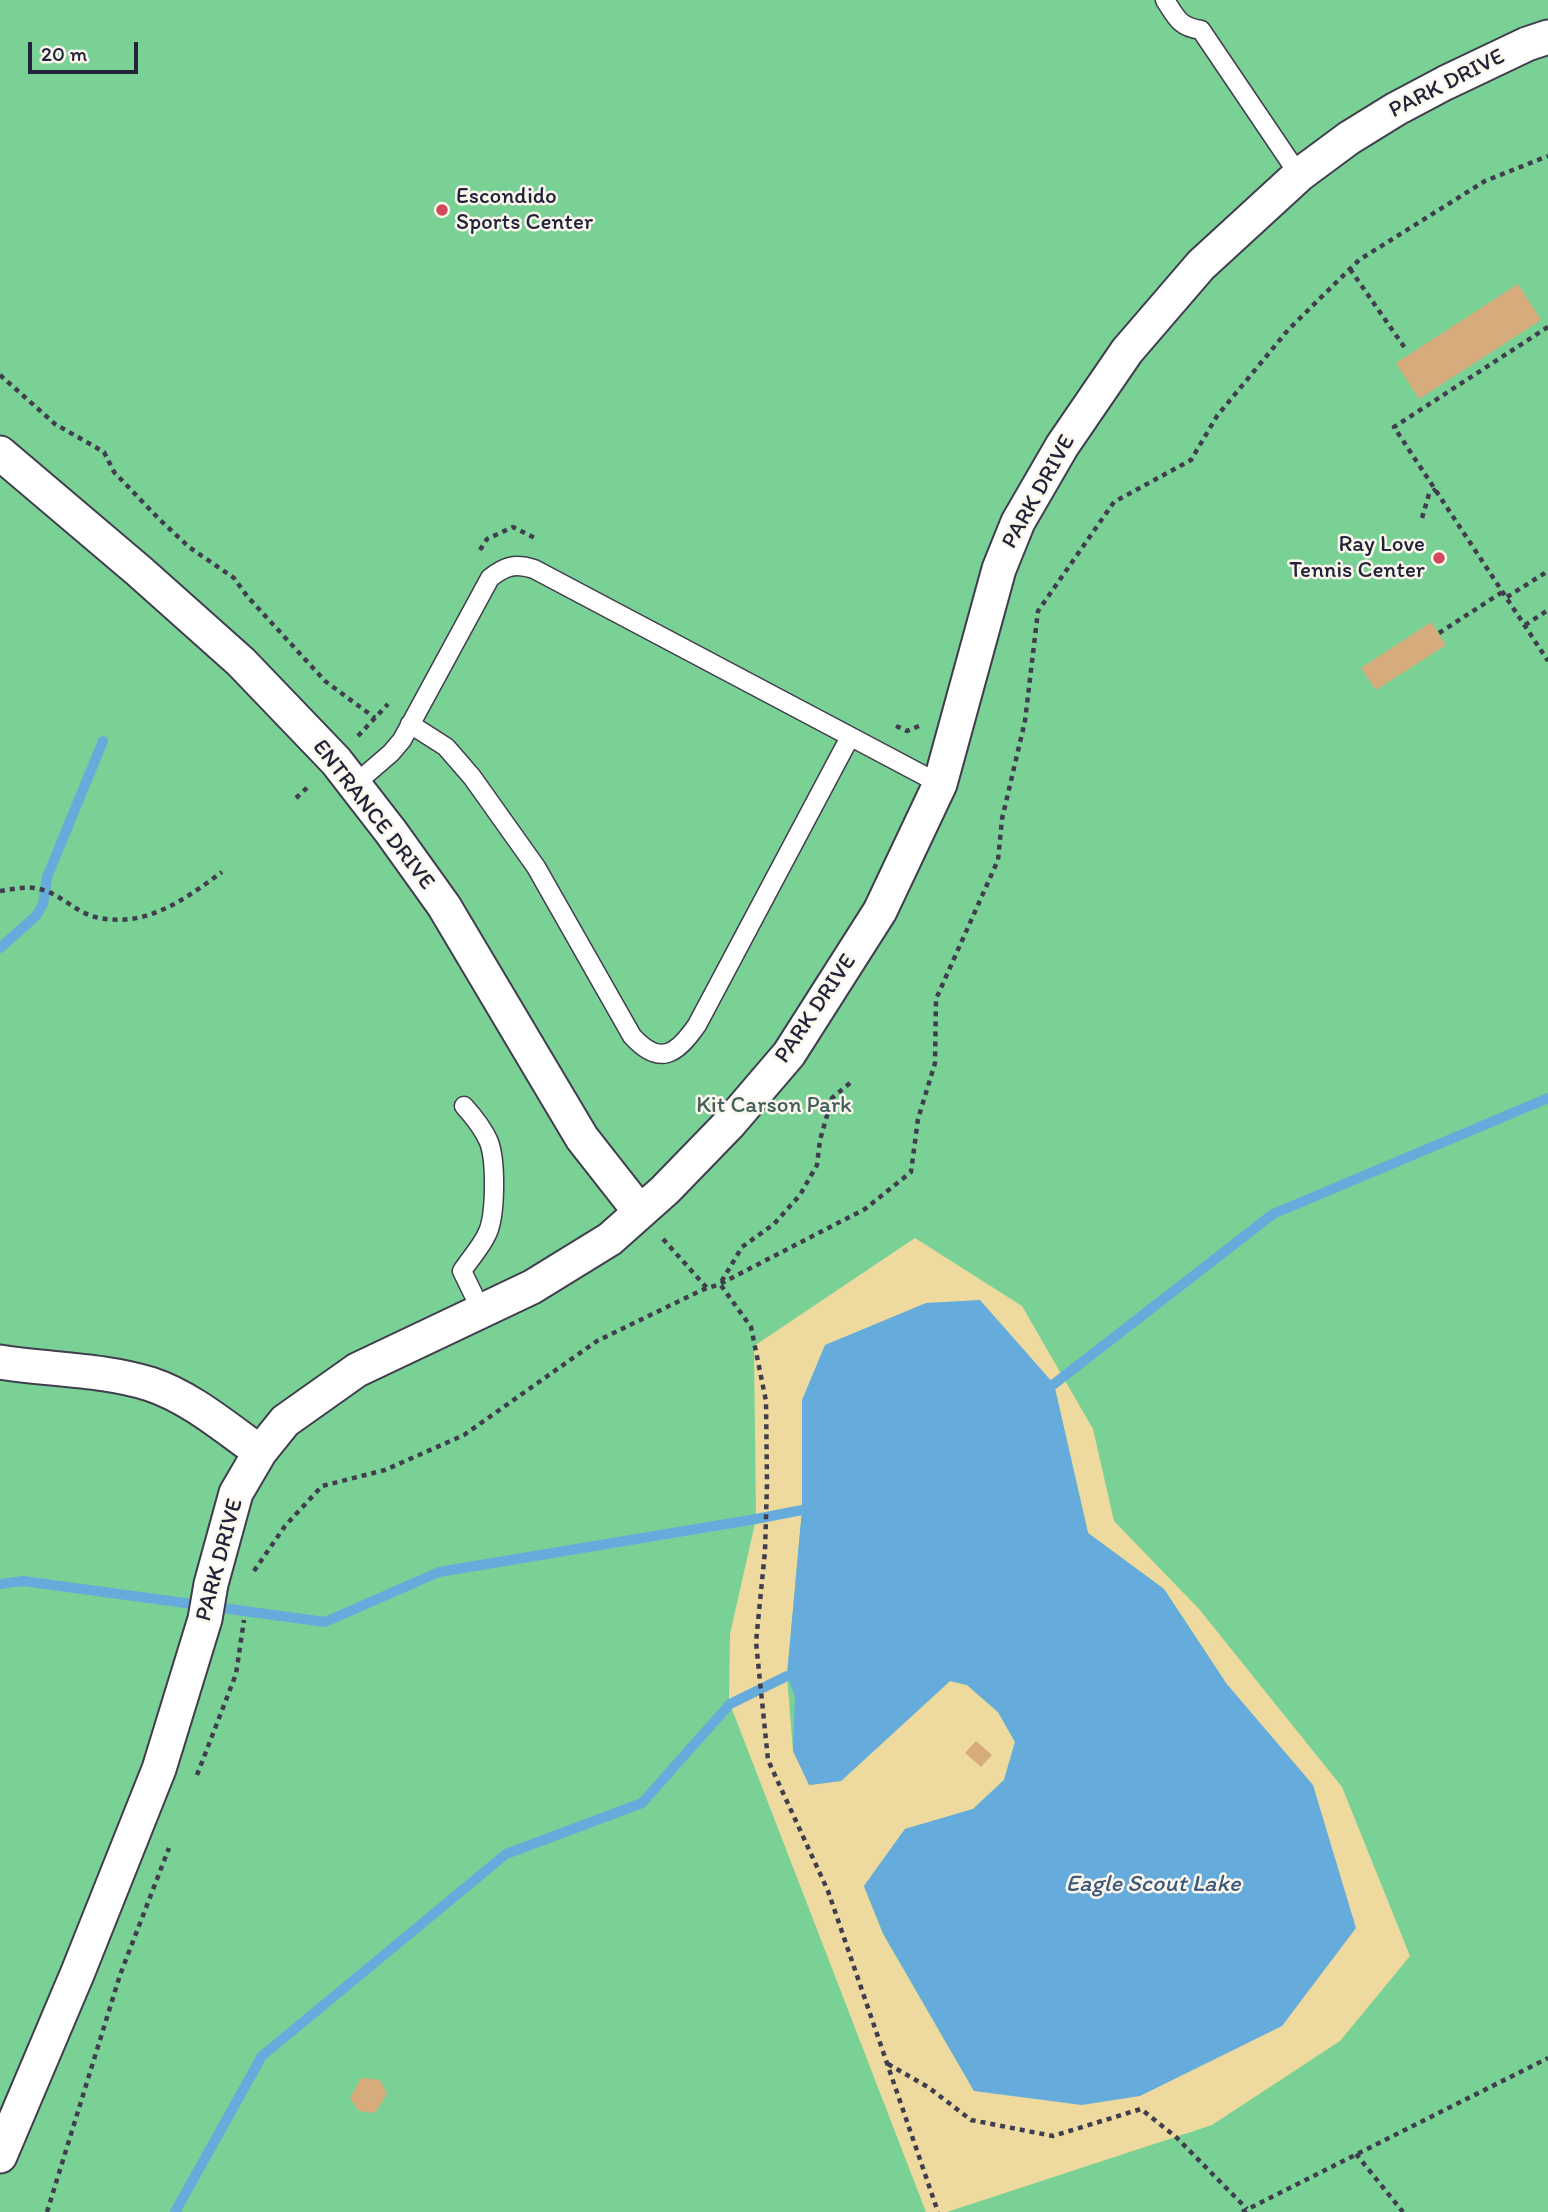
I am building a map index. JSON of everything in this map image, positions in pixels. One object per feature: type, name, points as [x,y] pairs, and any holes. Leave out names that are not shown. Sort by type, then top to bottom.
[{"type":"street","name":"PARK DRIVE","points":[[0,2156],[78,1972],[159,1769],[205,1619],[211,1584],[236,1493],[260,1452],[285,1422],[357,1370],[532,1287],[610,1239],[665,1190],[730,1123],[789,1054],[880,911],[940,784],[999,569],[1018,522],[1062,446],[1127,351],[1201,265],[1299,175],[1349,138],[1396,109],[1457,77],[1548,37]]},
{"type":"street","name":"ENTRANCE DRIVE","points":[[0,453],[241,662],[345,773],[444,906],[582,1138],[640,1212]]},
{"type":"street","points":[[0,1362],[122,1377],[152,1385],[186,1401],[260,1452]]},
{"type":"lane","points":[[1165,0],[1179,21],[1189,28],[1201,30],[1299,175]]},
{"type":"lane","points":[[345,773],[391,753],[402,740],[490,578],[503,568],[519,564],[534,569],[940,784]]},
{"type":"lane","points":[[410,724],[446,747],[472,778],[536,867],[632,1036],[643,1047],[657,1055],[673,1052],[686,1041],[697,1025],[850,737]]},
{"type":"lane","points":[[464,1106],[479,1123],[490,1144],[493,1164],[492,1221],[487,1236],[462,1271],[482,1312]]},
{"type":"path","points":[[1350,269],[1407,351]]},
{"type":"path","points":[[1548,327],[1436,395],[1394,426],[1548,661]]},
{"type":"path","points":[[0,375],[55,424],[104,452],[114,472],[159,519],[190,547],[234,578],[247,596],[325,681],[375,718]]},
{"type":"path","points":[[1422,518],[1429,494],[1436,489]]},
{"type":"path","points":[[472,560],[487,539],[513,527],[545,544]]},
{"type":"path","points":[[1507,597],[1548,571]]},
{"type":"path","points":[[1439,634],[1504,591]]},
{"type":"path","points":[[1525,625],[1548,610]]},
{"type":"path","points":[[296,799],[345,773],[375,718],[395,695]]},
{"type":"path","points":[[890,723],[907,731],[919,727],[923,719]]},
{"type":"path","points":[[0,891],[27,887],[44,890],[94,917],[123,919],[153,915],[186,899],[222,872]]},
{"type":"path","points":[[850,1083],[832,1098],[820,1140],[817,1165],[800,1195],[774,1224],[742,1247],[720,1284],[751,1327],[766,1401],[765,1551],[756,1642],[768,1760],[828,1891],[938,2212]]},
{"type":"path","points":[[640,1212],[707,1288]]},
{"type":"path","points":[[47,2212],[120,1975]]},
{"type":"path","points":[[887,2063],[928,2087],[971,2120],[1053,2136],[1141,2109],[1176,2137],[1244,2211],[1548,2058]]},
{"type":"path","points":[[1356,2154],[1403,2212]]},
{"type":"green space","name":"Kit Carson Park","points":[[0,0],[1548,0],[1548,2212],[0,2212]]},
{"type":"sand","points":[[915,1238],[1022,1306],[1093,1429],[1114,1521],[1199,1609],[1342,1787],[1410,1956],[1340,2041],[1212,2125],[947,2212],[926,2212],[730,1704],[739,1698],[729,1702],[730,1634],[756,1519],[754,1346]],"holes":[[[1054,1384],[1088,1533],[1164,1589],[1226,1683],[974,2091],[883,1934],[864,1886],[905,1829],[973,1809],[1004,1780],[1015,1742],[998,1712],[967,1685],[950,1681],[841,1781],[810,1785],[793,1751],[787,1676],[802,1510],[802,1400]]]},
{"type":"water","name":"Eagle Scout Lake","points":[[980,1300],[1054,1384],[1088,1533],[1164,1589],[1226,1683],[1313,1785],[1356,1928],[1282,2026],[1140,2096],[1082,2105],[974,2091],[883,1933],[864,1886],[905,1829],[973,1809],[1004,1780],[1015,1742],[998,1712],[967,1685],[950,1681],[841,1781],[809,1785],[793,1751],[795,1696],[787,1675],[802,1510],[802,1400],[825,1345],[926,1303]]},
{"type":"building","points":[[1518,284],[1541,320],[1419,399],[1396,363]]},
{"type":"building","points":[[1431,622],[1446,645],[1376,690],[1361,668]]},
{"type":"building","points":[[976,1741],[992,1755],[981,1767],[965,1753]]},
{"type":"building","points":[[361,2078],[380,2080],[387,2094],[375,2113],[359,2111],[350,2098]]},
{"type":"waterway","points":[[0,948],[36,916],[43,904],[47,877],[103,741]]},
{"type":"waterway","points":[[1054,1384],[1273,1214],[1548,1098]]},
{"type":"waterway","points":[[0,1584],[23,1581],[325,1622],[439,1572],[802,1510]]},
{"type":"waterway","points":[[175,2212],[262,2056],[506,1854],[642,1803],[730,1704],[787,1676]]},
{"type":"place","name":"Escondido Sports Center","points":[[442,210]]},
{"type":"place","name":"Ray Love Tennis Center","points":[[1439,558]]}]
